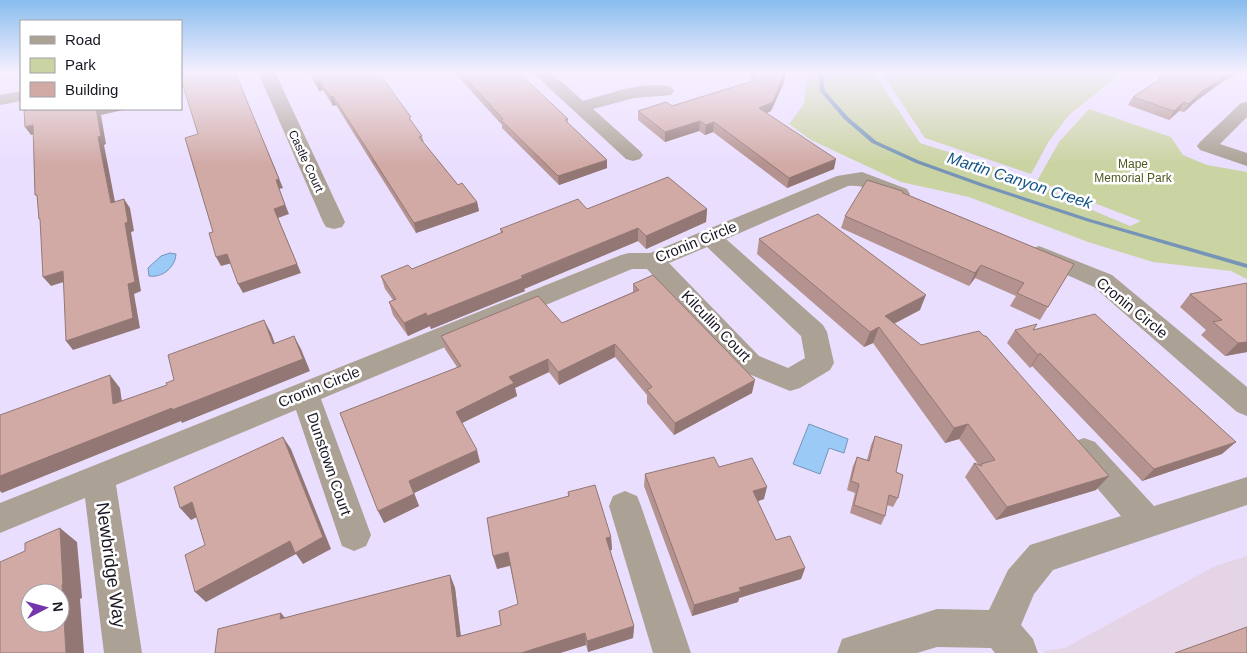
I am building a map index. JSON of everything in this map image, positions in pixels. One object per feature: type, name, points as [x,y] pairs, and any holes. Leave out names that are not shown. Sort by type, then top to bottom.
[{"type":"street","name":"Castle Court","points":[[280,102],[334,222]]},
{"type":"street","points":[[576,102],[633,154]]},
{"type":"street","points":[[581,107],[598,102]]},
{"type":"street","points":[[1247,107],[1207,146],[1247,160]]},
{"type":"street","name":"Cronin Circle","points":[[0,518],[629,261],[653,261],[844,180],[862,178],[925,205]]},
{"type":"street","name":"Kilcullin Court","points":[[653,261],[749,363],[790,380],[820,363],[814,332],[710,237]]},
{"type":"street","name":"Cronin Circle","points":[[1014,243],[1103,281],[1236,382],[1247,404]]},
{"type":"street","name":"Dunstown Court","points":[[305,393],[354,535]]},
{"type":"street","points":[[1069,434],[1148,524]]},
{"type":"street","name":"Newbridge Way","points":[[98,478],[123,653]]},
{"type":"street","points":[[856,653],[937,628],[1009,641],[1021,582],[1042,557],[1247,491]]},
{"type":"street","points":[[625,506],[672,653]]},
{"type":"shaded area","points":[[1247,556],[1247,653],[1045,653],[1044,651],[1065,648],[1215,566]]},
{"type":"green space","name":"Mape Memorial Park","points":[[804,102],[893,102],[920,143],[1033,181],[1080,205],[1130,226],[1141,221],[1037,181],[1059,142],[1089,109],[1171,137],[1183,155],[1207,165],[1247,172],[1247,279],[1231,271],[1153,262],[1088,242],[969,197],[901,182],[811,140],[789,124]]},
{"type":"green space","points":[[901,102],[1085,102],[1069,115],[1049,141],[1031,174],[925,138]]},
{"type":"water","points":[[170,253],[176,254],[170,268],[163,274],[149,276],[148,268],[161,256]]},
{"type":"water","points":[[809,424],[848,439],[844,453],[829,448],[820,474],[793,464]]},
{"type":"building","points":[[188,102],[248,102],[279,179],[276,180],[285,205],[274,209],[297,264],[238,284],[227,254],[216,257],[209,233],[213,232],[185,138],[198,134]]},
{"type":"building","points":[[337,102],[400,102],[422,136],[419,137],[458,185],[462,183],[477,202],[414,223]]},
{"type":"building","points":[[488,102],[550,102],[568,119],[565,120],[607,160],[558,176],[501,120],[503,119]]},
{"type":"building","points":[[665,102],[672,106],[683,102],[772,102],[759,108],[836,159],[789,178],[714,122],[706,125],[700,121],[665,132],[638,111]]},
{"type":"building","points":[[1149,102],[1183,102],[1174,111]]},
{"type":"building","points":[[24,110],[96,110],[101,136],[98,137],[111,203],[124,199],[128,222],[125,223],[135,282],[128,284],[133,318],[66,341],[63,271],[43,277],[40,219],[37,195],[35,195],[33,125],[25,127]]},
{"type":"building","points":[[668,177],[707,209],[646,236],[638,228],[521,276],[523,278],[427,316],[426,313],[404,323],[389,302],[396,299],[381,276],[408,265],[412,269],[503,232],[500,229],[578,199],[587,209]]},
{"type":"building","points":[[867,180],[902,191],[1074,264],[1048,307],[1017,293],[1024,283],[981,265],[975,273],[845,216]]},
{"type":"building","points":[[818,214],[926,295],[885,316],[921,345],[979,331],[986,336],[1109,476],[1007,507],[974,463],[982,466],[981,464],[995,460],[968,424],[954,428],[879,327],[870,332],[759,239]]},
{"type":"building","points":[[653,275],[755,380],[675,423],[647,390],[652,387],[615,344],[558,372],[548,359],[509,377],[514,383],[456,412],[477,450],[409,481],[414,494],[378,511],[340,413],[461,366],[441,336],[538,296],[562,323],[639,290],[633,284]]},
{"type":"building","points":[[1247,283],[1247,342],[1238,343],[1213,322],[1222,320],[1190,294]]},
{"type":"building","points":[[1095,314],[1236,442],[1154,469],[1015,330],[1037,324],[1033,330]]},
{"type":"building","points":[[264,320],[273,344],[294,336],[303,359],[0,476],[0,415],[110,375],[113,404],[167,385],[166,383],[174,380],[168,355]]},
{"type":"building","points":[[875,436],[902,445],[896,472],[903,475],[898,498],[889,495],[885,516],[854,505],[859,484],[851,481],[857,457],[869,461]]},
{"type":"building","points":[[283,437],[323,537],[295,553],[290,541],[195,592],[185,555],[205,545],[192,502],[180,508],[174,487]]},
{"type":"building","points":[[714,457],[719,467],[752,458],[767,487],[753,491],[776,540],[790,536],[805,568],[739,588],[741,591],[694,605],[645,474]]},
{"type":"building","points":[[595,485],[611,537],[606,538],[634,626],[587,641],[585,633],[521,653],[215,653],[218,629],[281,613],[280,619],[450,575],[457,637],[501,625],[499,611],[518,604],[508,552],[493,556],[487,518],[569,496],[568,492]]},
{"type":"building","points":[[60,528],[63,583],[20,583],[20,633],[65,633],[66,653],[0,653],[0,562],[25,551],[25,543]]},
{"type":"building","points":[[1247,627],[1247,653],[1175,653]]},
{"type":"waterway","name":"Martin Canyon Creek","points":[[833,102],[846,118],[874,142],[918,162],[1088,220],[1247,266]]}]
